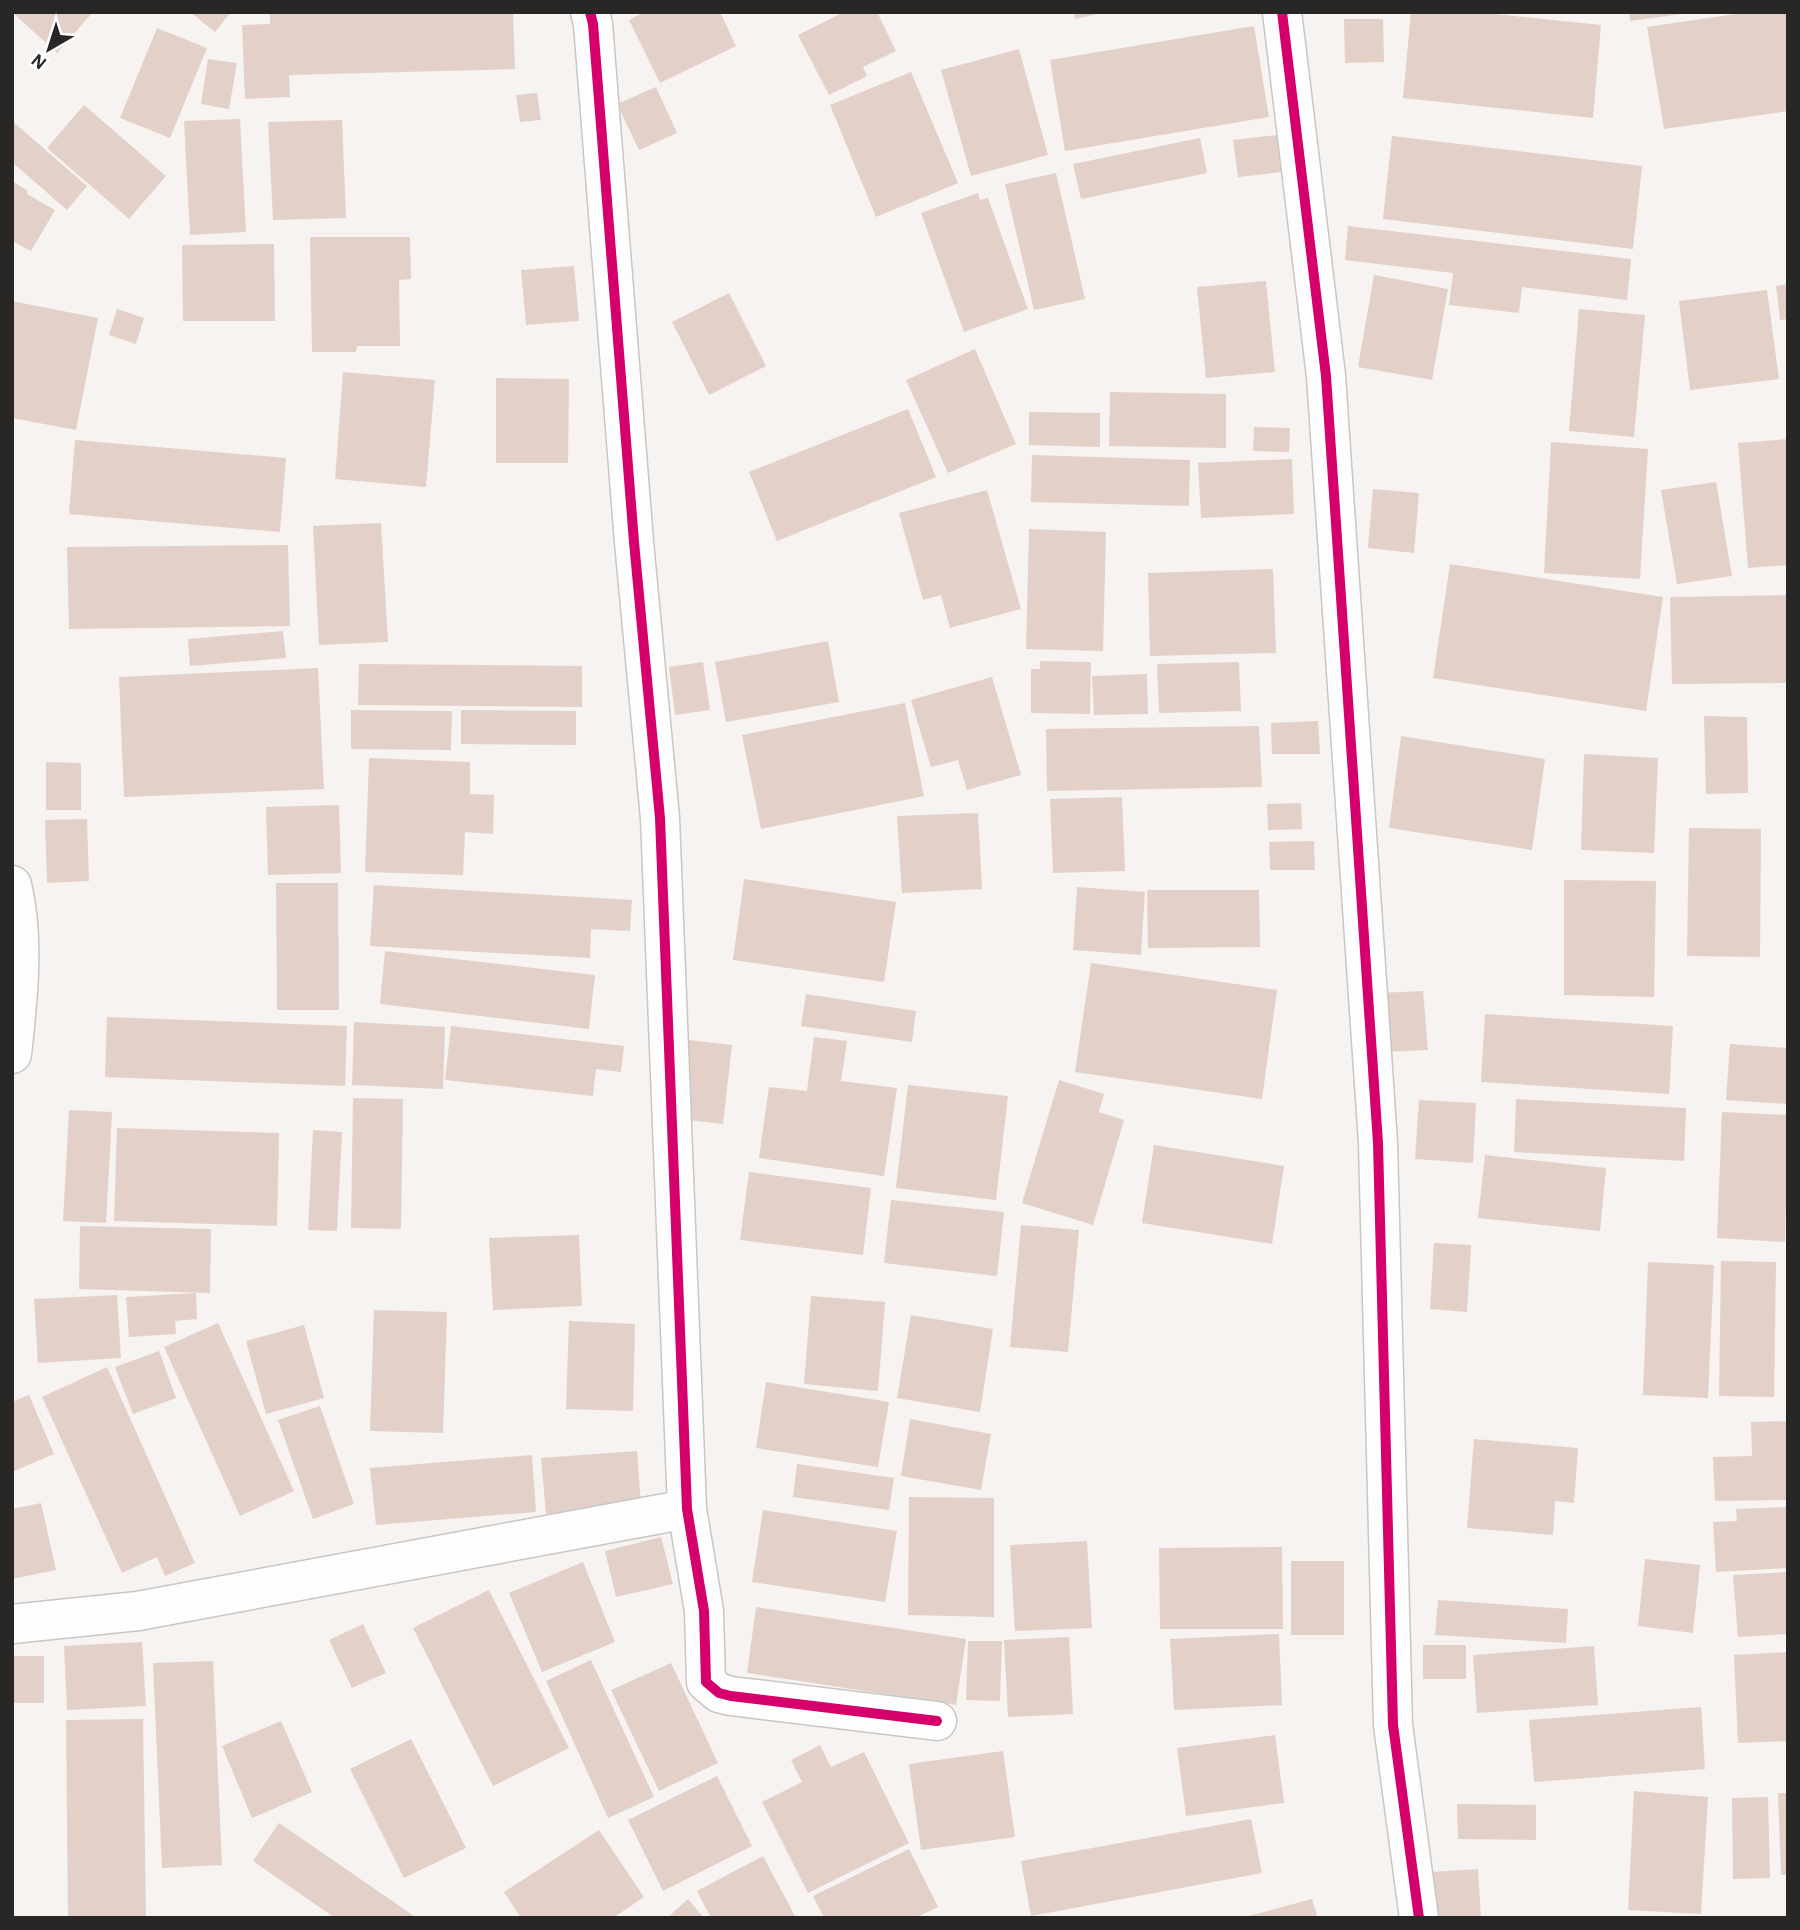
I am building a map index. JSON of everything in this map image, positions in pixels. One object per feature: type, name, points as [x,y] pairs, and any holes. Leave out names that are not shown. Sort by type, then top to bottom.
[{"type":"street","points":[[590,12],[660,818],[687,1509],[704,1611],[706,1682],[719,1693],[937,1721]]},
{"type":"street","points":[[1282,12],[1327,390],[1378,1143],[1393,1725],[1419,1918]]},
{"type":"street","points":[[12,886],[17,903],[19,996],[12,1054]]},
{"type":"street","points":[[12,1624],[138,1611],[687,1509]]},
{"type":"building","points":[[12,12],[93,12],[57,53]]},
{"type":"building","points":[[190,12],[231,12],[215,32]]},
{"type":"building","points":[[270,12],[513,12],[515,69],[289,75],[290,97],[245,99],[242,25],[270,24]]},
{"type":"building","points":[[645,12],[720,12],[736,46],[660,83],[629,20]]},
{"type":"building","points":[[844,12],[877,12],[896,51],[863,67],[867,76],[829,95],[798,35]]},
{"type":"building","points":[[1074,12],[1101,12],[1101,13],[1075,19]]},
{"type":"building","points":[[1411,12],[1477,12],[1601,25],[1593,118],[1403,98]]},
{"type":"building","points":[[1629,12],[1681,12],[1681,14],[1630,21]]},
{"type":"building","points":[[1749,12],[1788,12],[1788,111],[1664,129],[1647,27]]},
{"type":"building","points":[[1344,19],[1383,19],[1384,62],[1345,63]]},
{"type":"building","points":[[1254,26],[1269,117],[1065,151],[1050,60]]},
{"type":"building","points":[[157,28],[207,48],[170,138],[120,118]]},
{"type":"building","points":[[1019,49],[1048,155],[971,176],[941,70]]},
{"type":"building","points":[[208,59],[237,63],[229,109],[201,104]]},
{"type":"building","points":[[911,72],[958,183],[876,217],[830,105]]},
{"type":"building","points":[[656,87],[677,133],[639,150],[617,104]]},
{"type":"building","points":[[537,93],[541,120],[520,122],[516,95]]},
{"type":"building","points":[[84,105],[166,176],[129,219],[47,148]]},
{"type":"building","points":[[240,119],[246,232],[190,235],[184,121]]},
{"type":"building","points":[[342,120],[346,218],[273,220],[268,122]]},
{"type":"building","points":[[12,121],[87,186],[67,210],[12,162]]},
{"type":"building","points":[[1277,135],[1282,172],[1238,177],[1233,140]]},
{"type":"building","points":[[1392,136],[1642,166],[1633,249],[1383,219]]},
{"type":"building","points":[[1200,138],[1207,173],[1081,199],[1073,164]]},
{"type":"building","points":[[1056,173],[1085,299],[1034,310],[1005,184]]},
{"type":"building","points":[[12,181],[28,191],[27,194],[55,210],[31,251],[12,241]]},
{"type":"building","points":[[978,193],[980,200],[988,198],[1028,309],[964,332],[921,213]]},
{"type":"building","points":[[1348,226],[1631,259],[1627,300],[1522,287],[1519,313],[1449,305],[1453,273],[1345,260]]},
{"type":"building","points":[[310,237],[410,237],[411,279],[399,280],[400,346],[357,346],[356,352],[312,352]]},
{"type":"building","points":[[274,244],[275,321],[183,321],[182,245]]},
{"type":"building","points":[[574,266],[579,321],[526,325],[521,270]]},
{"type":"building","points":[[1374,275],[1448,289],[1432,380],[1358,367]]},
{"type":"building","points":[[1266,281],[1275,372],[1206,378],[1197,287]]},
{"type":"building","points":[[1788,284],[1788,319],[1780,320],[1776,286]]},
{"type":"building","points":[[1767,290],[1779,379],[1690,390],[1679,301]]},
{"type":"building","points":[[729,293],[766,366],[709,395],[672,322]]},
{"type":"building","points":[[12,301],[98,318],[76,430],[12,418]]},
{"type":"building","points":[[117,309],[144,318],[136,344],[109,335]]},
{"type":"building","points":[[1579,309],[1645,315],[1634,437],[1569,431]]},
{"type":"building","points":[[975,349],[1016,444],[948,473],[906,380]]},
{"type":"building","points":[[343,372],[435,380],[426,487],[335,479]]},
{"type":"building","points":[[496,378],[569,379],[568,463],[496,463]]},
{"type":"building","points":[[1110,392],[1226,394],[1226,448],[1109,446]]},
{"type":"building","points":[[908,409],[936,477],[777,541],[749,472]]},
{"type":"building","points":[[1029,412],[1100,413],[1100,447],[1029,445]]},
{"type":"building","points":[[1254,427],[1290,428],[1289,452],[1253,451]]},
{"type":"building","points":[[1788,439],[1788,565],[1748,568],[1738,443]]},
{"type":"building","points":[[75,440],[286,458],[280,532],[69,514]]},
{"type":"building","points":[[1551,442],[1648,449],[1640,579],[1544,573]]},
{"type":"building","points":[[1032,455],[1190,460],[1189,506],[1031,502]]},
{"type":"building","points":[[1292,459],[1294,514],[1201,518],[1198,463]]},
{"type":"building","points":[[1716,482],[1732,576],[1677,584],[1661,490]]},
{"type":"building","points":[[1373,489],[1419,493],[1414,553],[1368,548]]},
{"type":"building","points":[[987,490],[1021,609],[950,628],[941,595],[923,600],[899,513]]},
{"type":"building","points":[[381,523],[388,642],[319,645],[313,526]]},
{"type":"building","points":[[1029,529],[1106,532],[1103,651],[1026,649]]},
{"type":"building","points":[[288,545],[290,626],[69,629],[67,547]]},
{"type":"building","points":[[1450,564],[1663,597],[1646,711],[1433,678]]},
{"type":"building","points":[[1273,569],[1276,653],[1150,656],[1148,573]]},
{"type":"building","points":[[1788,595],[1788,683],[1672,684],[1670,597]]},
{"type":"building","points":[[283,631],[286,658],[190,666],[188,639]]},
{"type":"building","points":[[828,641],[839,702],[726,722],[715,662]]},
{"type":"building","points":[[1040,661],[1091,662],[1090,714],[1031,713],[1031,669],[1040,669]]},
{"type":"building","points":[[703,662],[710,710],[675,715],[669,667]]},
{"type":"building","points":[[1239,662],[1241,711],[1159,713],[1157,664]]},
{"type":"building","points":[[359,664],[582,666],[582,707],[358,705]]},
{"type":"building","points":[[318,668],[324,789],[124,797],[119,677]]},
{"type":"building","points":[[1147,674],[1148,714],[1094,715],[1092,676]]},
{"type":"building","points":[[992,677],[1021,775],[967,790],[958,760],[931,767],[911,700]]},
{"type":"building","points":[[905,703],[924,796],[761,829],[742,735]]},
{"type":"building","points":[[351,710],[452,711],[451,750],[351,749]]},
{"type":"building","points":[[461,710],[576,711],[576,745],[461,744]]},
{"type":"building","points":[[1704,716],[1747,717],[1748,793],[1706,794]]},
{"type":"building","points":[[1318,721],[1320,754],[1272,754],[1271,723]]},
{"type":"building","points":[[1259,726],[1262,787],[1047,791],[1046,729]]},
{"type":"building","points":[[1401,736],[1545,759],[1532,850],[1389,828]]},
{"type":"building","points":[[1584,754],[1658,758],[1654,853],[1581,850]]},
{"type":"building","points":[[369,758],[470,762],[470,794],[494,795],[493,834],[465,832],[463,875],[365,872]]},
{"type":"building","points":[[46,762],[81,763],[81,810],[46,810]]},
{"type":"building","points":[[1122,797],[1125,871],[1053,873],[1050,799]]},
{"type":"building","points":[[1301,803],[1302,829],[1268,830],[1267,804]]},
{"type":"building","points":[[339,805],[341,873],[268,875],[266,807]]},
{"type":"building","points":[[978,813],[982,889],[902,893],[897,816]]},
{"type":"building","points":[[87,819],[89,881],[47,883],[45,820]]},
{"type":"building","points":[[1689,828],[1761,829],[1760,957],[1687,956]]},
{"type":"building","points":[[1314,841],[1315,870],[1270,870],[1269,842]]},
{"type":"building","points":[[744,879],[896,902],[884,982],[733,960]]},
{"type":"building","points":[[1564,880],[1656,881],[1654,997],[1564,995]]},
{"type":"building","points":[[276,883],[338,883],[339,1010],[277,1010]]},
{"type":"building","points":[[374,885],[632,900],[630,931],[591,929],[590,958],[370,946]]},
{"type":"building","points":[[1077,887],[1145,892],[1141,955],[1073,950]]},
{"type":"building","points":[[1147,890],[1259,890],[1260,947],[1148,948]]},
{"type":"building","points":[[385,951],[595,975],[589,1029],[380,1004]]},
{"type":"building","points":[[1091,963],[1277,990],[1262,1099],[1075,1072]]},
{"type":"building","points":[[1423,991],[1428,1050],[1383,1052],[1378,993]]},
{"type":"building","points":[[806,994],[916,1011],[912,1042],[801,1026]]},
{"type":"building","points":[[1485,1014],[1673,1026],[1669,1094],[1481,1082]]},
{"type":"building","points":[[107,1017],[347,1026],[345,1086],[105,1077]]},
{"type":"building","points":[[354,1022],[445,1027],[443,1089],[352,1085]]},
{"type":"building","points":[[451,1026],[624,1046],[621,1072],[596,1069],[593,1096],[445,1080]]},
{"type":"building","points":[[814,1037],[847,1041],[841,1081],[897,1088],[884,1176],[759,1158],[769,1087],[807,1091]]},
{"type":"building","points":[[689,1040],[732,1045],[723,1124],[681,1119]]},
{"type":"building","points":[[1730,1044],[1788,1048],[1788,1104],[1726,1100]]},
{"type":"building","points":[[1059,1080],[1104,1094],[1099,1112],[1124,1120],[1093,1225],[1022,1203]]},
{"type":"building","points":[[908,1085],[1008,1096],[996,1200],[896,1188]]},
{"type":"building","points":[[353,1098],[403,1099],[401,1229],[351,1228]]},
{"type":"building","points":[[1516,1099],[1686,1108],[1684,1161],[1514,1152]]},
{"type":"building","points":[[1419,1100],[1476,1103],[1473,1163],[1415,1159]]},
{"type":"building","points":[[69,1110],[112,1112],[106,1223],[63,1221]]},
{"type":"building","points":[[1722,1112],[1788,1115],[1785,1242],[1717,1238]]},
{"type":"building","points":[[117,1128],[279,1133],[277,1226],[114,1221]]},
{"type":"building","points":[[313,1130],[342,1132],[337,1231],[308,1230]]},
{"type":"building","points":[[1154,1145],[1284,1166],[1272,1244],[1142,1223]]},
{"type":"building","points":[[1485,1155],[1606,1168],[1600,1231],[1478,1218]]},
{"type":"building","points":[[749,1172],[871,1188],[863,1255],[740,1240]]},
{"type":"building","points":[[891,1200],[1004,1212],[997,1276],[884,1263]]},
{"type":"building","points":[[1021,1225],[1079,1230],[1068,1352],[1010,1347]]},
{"type":"building","points":[[80,1226],[211,1229],[210,1293],[79,1289]]},
{"type":"building","points":[[579,1235],[582,1306],[493,1310],[489,1238]]},
{"type":"building","points":[[1434,1243],[1471,1245],[1467,1312],[1430,1309]]},
{"type":"building","points":[[1721,1261],[1776,1262],[1774,1397],[1719,1396]]},
{"type":"building","points":[[1648,1262],[1714,1265],[1708,1398],[1643,1395]]},
{"type":"building","points":[[196,1293],[197,1319],[175,1321],[176,1334],[129,1337],[126,1297]]},
{"type":"building","points":[[117,1295],[121,1358],[38,1363],[34,1299]]},
{"type":"building","points":[[811,1296],[885,1302],[878,1391],[804,1384]]},
{"type":"building","points":[[374,1310],[447,1312],[443,1433],[370,1431]]},
{"type":"building","points":[[911,1315],[993,1329],[980,1412],[897,1398]]},
{"type":"building","points":[[569,1321],[635,1324],[633,1411],[566,1409]]},
{"type":"building","points":[[218,1323],[294,1491],[240,1516],[164,1347]]},
{"type":"building","points":[[304,1325],[324,1398],[266,1414],[246,1341]]},
{"type":"building","points":[[159,1351],[176,1398],[133,1414],[115,1367]]},
{"type":"building","points":[[107,1367],[195,1563],[165,1576],[157,1557],[122,1573],[42,1397]]},
{"type":"building","points":[[766,1382],[889,1402],[878,1467],[756,1448]]},
{"type":"building","points":[[29,1395],[54,1454],[12,1472],[12,1402]]},
{"type":"building","points":[[320,1406],[354,1504],[313,1519],[278,1420]]},
{"type":"building","points":[[910,1419],[991,1434],[981,1490],[901,1476]]},
{"type":"building","points":[[1788,1421],[1788,1500],[1715,1501],[1713,1457],[1752,1456],[1751,1422]]},
{"type":"building","points":[[1474,1439],[1578,1448],[1574,1503],[1555,1501],[1553,1535],[1467,1528]]},
{"type":"building","points":[[637,1451],[641,1507],[546,1514],[541,1458]]},
{"type":"building","points":[[532,1455],[536,1512],[376,1525],[370,1468]]},
{"type":"building","points":[[797,1464],[894,1478],[889,1510],[793,1497]]},
{"type":"building","points":[[909,1497],[994,1498],[994,1617],[908,1615]]},
{"type":"building","points":[[41,1503],[56,1570],[12,1579],[12,1509]]},
{"type":"building","points":[[1788,1507],[1788,1568],[1716,1572],[1713,1522],[1737,1521],[1736,1509]]},
{"type":"building","points":[[763,1510],[897,1531],[885,1602],[752,1582]]},
{"type":"building","points":[[661,1537],[673,1584],[616,1597],[605,1551]]},
{"type":"building","points":[[1087,1541],[1092,1628],[1015,1631],[1010,1545]]},
{"type":"building","points":[[1282,1547],[1283,1629],[1160,1629],[1159,1548]]},
{"type":"building","points":[[1645,1559],[1700,1565],[1693,1633],[1638,1626]]},
{"type":"building","points":[[1291,1561],[1344,1561],[1344,1635],[1291,1635]]},
{"type":"building","points":[[583,1562],[615,1642],[542,1672],[509,1593]]},
{"type":"building","points":[[1788,1572],[1788,1634],[1738,1637],[1733,1575]]},
{"type":"building","points":[[489,1590],[569,1748],[493,1786],[413,1628]]},
{"type":"building","points":[[1438,1600],[1568,1609],[1566,1643],[1435,1635]]},
{"type":"building","points":[[756,1607],[966,1639],[956,1705],[747,1673]]},
{"type":"building","points":[[363,1624],[386,1673],[352,1688],[329,1640]]},
{"type":"building","points":[[1279,1634],[1282,1705],[1174,1710],[1170,1639]]},
{"type":"building","points":[[1069,1637],[1073,1714],[1008,1717],[1004,1640]]},
{"type":"building","points":[[968,1641],[1002,1641],[1000,1701],[966,1700]]},
{"type":"building","points":[[142,1642],[146,1706],[67,1710],[64,1646]]},
{"type":"building","points":[[1423,1645],[1466,1645],[1466,1679],[1423,1679]]},
{"type":"building","points":[[1594,1646],[1598,1705],[1477,1713],[1473,1655]]},
{"type":"building","points":[[1788,1652],[1788,1741],[1738,1743],[1734,1655]]},
{"type":"building","points":[[12,1656],[44,1656],[44,1703],[12,1703]]},
{"type":"building","points":[[591,1660],[654,1797],[608,1818],[546,1681]]},
{"type":"building","points":[[213,1661],[222,1865],[162,1868],[153,1663]]},
{"type":"building","points":[[671,1663],[718,1763],[659,1791],[611,1690]]},
{"type":"building","points":[[1701,1707],[1705,1769],[1534,1782],[1529,1720]]},
{"type":"building","points":[[143,1719],[146,1918],[68,1918],[66,1720]]},
{"type":"building","points":[[281,1721],[312,1792],[252,1818],[222,1746]]},
{"type":"building","points":[[1275,1735],[1284,1803],[1186,1816],[1177,1748]]},
{"type":"building","points":[[411,1739],[466,1848],[404,1878],[350,1769]]},
{"type":"building","points":[[820,1745],[831,1767],[864,1752],[909,1843],[808,1893],[762,1802],[802,1782],[791,1760]]},
{"type":"building","points":[[1003,1751],[1015,1837],[921,1850],[909,1764]]},
{"type":"building","points":[[717,1776],[752,1846],[663,1891],[628,1820]]},
{"type":"building","points":[[1634,1791],[1708,1797],[1701,1914],[1628,1910]]},
{"type":"building","points":[[1778,1793],[1788,1793],[1788,1875],[1781,1875]]},
{"type":"building","points":[[1768,1797],[1770,1878],[1733,1879],[1732,1798]]},
{"type":"building","points":[[1457,1804],[1536,1805],[1536,1840],[1458,1839]]},
{"type":"building","points":[[1251,1819],[1262,1873],[1031,1916],[1021,1861]]},
{"type":"building","points":[[279,1823],[417,1918],[335,1918],[253,1861]]},
{"type":"building","points":[[599,1830],[644,1897],[613,1918],[521,1918],[504,1892]]},
{"type":"building","points":[[909,1849],[938,1907],[915,1918],[824,1918],[813,1896]]},
{"type":"building","points":[[763,1856],[796,1918],[711,1918],[697,1891]]},
{"type":"building","points":[[1478,1869],[1481,1918],[1435,1918],[1432,1872]]},
{"type":"building","points":[[688,1899],[704,1918],[667,1918]]},
{"type":"building","points":[[1312,1899],[1318,1918],[1245,1918],[1245,1917]]},
{"type":"cycle path","points":[[590,12],[660,818],[687,1509],[704,1611],[706,1682],[719,1693],[731,1696],[937,1721]]},
{"type":"cycle path","points":[[1282,12],[1326,376],[1378,1143],[1393,1725],[1419,1918]]}]
